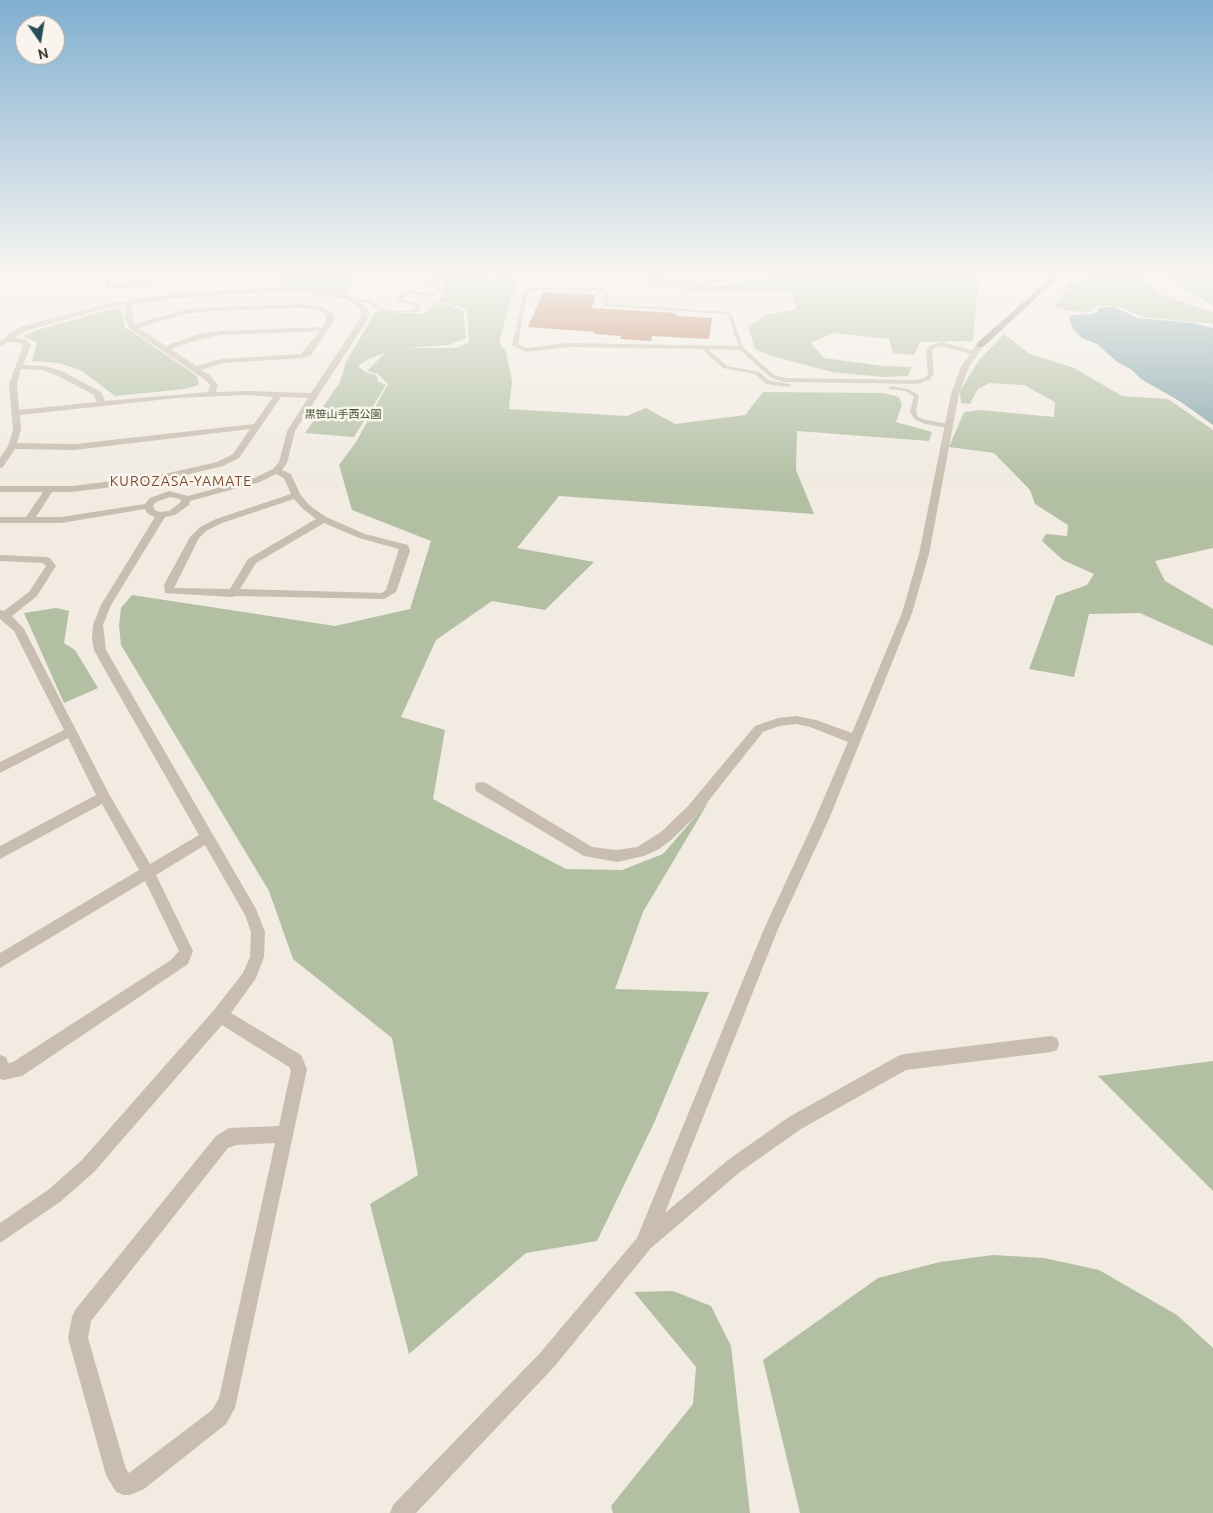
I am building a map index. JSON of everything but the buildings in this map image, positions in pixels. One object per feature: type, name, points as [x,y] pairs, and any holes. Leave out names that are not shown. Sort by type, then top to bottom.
[{"type":"street","points":[[0,465],[12,446],[16,430],[13,384],[27,346]]},
{"type":"street","points":[[160,346],[211,380],[214,384],[212,394]]},
{"type":"street","points":[[165,349],[175,346]]},
{"type":"street","points":[[196,369],[222,361],[303,356],[313,346]]},
{"type":"street","points":[[186,499],[257,480],[276,470],[283,463],[291,431],[346,346]]},
{"type":"street","points":[[644,1244],[771,929],[856,740],[898,638],[924,554],[955,394],[965,367],[981,346]]},
{"type":"street","points":[[18,367],[44,368],[59,373],[98,394],[102,404]]},
{"type":"street","points":[[16,413],[162,396],[279,394],[313,396]]},
{"type":"street","points":[[0,489],[72,490],[160,478],[220,464],[236,456],[279,394]]},
{"type":"street","points":[[12,446],[75,447],[256,426]]},
{"type":"street","points":[[276,470],[288,476],[296,495],[323,519],[362,536],[404,547],[405,551],[389,594],[381,596],[171,592],[168,588],[195,537],[203,529],[219,521],[296,495]]},
{"type":"street","points":[[29,520],[50,490]]},
{"type":"street","points":[[0,520],[60,520],[148,506],[153,500],[169,494],[181,495],[186,499]]},
{"type":"street","points":[[148,506],[151,512],[161,515],[178,510],[186,503],[186,499]]},
{"type":"street","points":[[0,1234],[54,1196],[77,1177],[220,1015],[248,978],[257,957],[259,939],[251,913],[107,663],[98,640],[98,625],[106,605],[161,515]]},
{"type":"street","points":[[232,594],[252,561],[323,519]]},
{"type":"street","points":[[0,558],[46,560],[50,566],[50,570],[33,594],[3,615],[19,629],[104,796],[148,872],[186,951],[183,959],[16,1070],[4,1072],[0,1063]]},
{"type":"street","points":[[481,787],[574,844],[590,852],[617,856],[639,852],[654,846],[679,824],[710,790],[759,729],[778,722],[796,720],[812,723],[856,740]]},
{"type":"street","points":[[0,768],[72,730]]},
{"type":"street","points":[[0,853],[104,796]]},
{"type":"street","points":[[0,960],[207,837]]},
{"type":"street","points":[[220,1015],[295,1061],[299,1073],[284,1134],[228,1401],[219,1417],[136,1481],[124,1484],[117,1475],[78,1338],[82,1316],[222,1142],[229,1137],[236,1136],[284,1134]]},
{"type":"street","points":[[401,1513],[547,1360],[644,1244],[734,1166],[795,1123],[904,1062],[1051,1044]]},
{"type":"lane","points":[[516,346],[526,350],[564,346]]},
{"type":"lane","points":[[610,346],[741,348],[772,376],[790,381],[917,382],[927,379],[931,374],[929,349],[936,346]]},
{"type":"lane","points":[[953,346],[977,349]]},
{"type":"lane","points":[[703,347],[725,367],[754,372],[764,381],[772,384],[899,388],[906,390],[916,396],[913,411],[916,418],[925,422],[949,426]]},
{"type":"green space","points":[[36,346],[152,346],[197,376],[199,385],[185,389],[115,396],[82,371],[59,363],[32,361]]},
{"type":"green space","name":"黒笹山手西公園","points":[[356,346],[440,346],[404,348],[456,348],[461,346],[502,346],[506,352],[512,381],[509,409],[627,416],[646,408],[675,424],[745,415],[763,392],[884,393],[899,397],[902,405],[896,422],[932,432],[929,441],[797,431],[796,470],[814,514],[559,496],[517,548],[594,562],[545,610],[492,601],[436,640],[401,717],[445,730],[433,799],[566,869],[622,870],[663,854],[709,801],[643,912],[615,989],[709,992],[654,1123],[597,1241],[526,1253],[409,1354],[370,1204],[418,1175],[392,1038],[293,959],[269,891],[121,645],[119,626],[121,608],[132,595],[335,626],[410,609],[431,541],[352,510],[339,465],[356,442],[388,384],[378,374],[367,371],[385,353],[369,359],[358,366],[365,372],[376,375],[379,382],[386,385],[354,437],[305,433],[340,382],[346,362]]},
{"type":"green space","points":[[754,346],[813,346],[824,358],[883,366],[912,367],[908,376],[883,377],[832,372],[772,356],[755,349]]},
{"type":"green space","points":[[891,346],[918,346],[914,355],[893,353]]},
{"type":"green space","points":[[993,346],[1019,346],[1030,354],[1074,368],[1122,396],[1168,399],[1213,430],[1213,548],[1155,561],[1165,581],[1213,609],[1213,646],[1140,613],[1089,614],[1074,677],[1029,669],[1056,596],[1087,585],[1094,574],[1063,560],[1042,541],[1046,534],[1067,536],[1068,525],[1035,504],[1030,490],[994,453],[949,447],[964,412],[980,410],[1054,417],[1055,402],[1024,385],[990,383],[978,389],[970,404],[961,403],[960,391],[979,360]]},
{"type":"green space","points":[[56,608],[69,611],[64,643],[75,650],[98,688],[64,703],[24,613]]},
{"type":"green space","points":[[1213,1061],[1213,1191],[1098,1076]]},
{"type":"green space","points":[[993,1255],[1044,1258],[1099,1270],[1177,1315],[1213,1348],[1213,1513],[800,1513],[763,1360],[878,1278],[940,1262]]},
{"type":"green space","points":[[673,1291],[711,1306],[731,1346],[750,1513],[613,1513],[611,1506],[693,1404],[696,1367],[634,1292]]},
{"type":"water","points":[[1099,346],[1213,346],[1213,425],[1181,402],[1141,379],[1132,370],[1117,362]]},
{"type":"district","name":"KUROZASA-YAMATE","points":[[181,481]]}]
